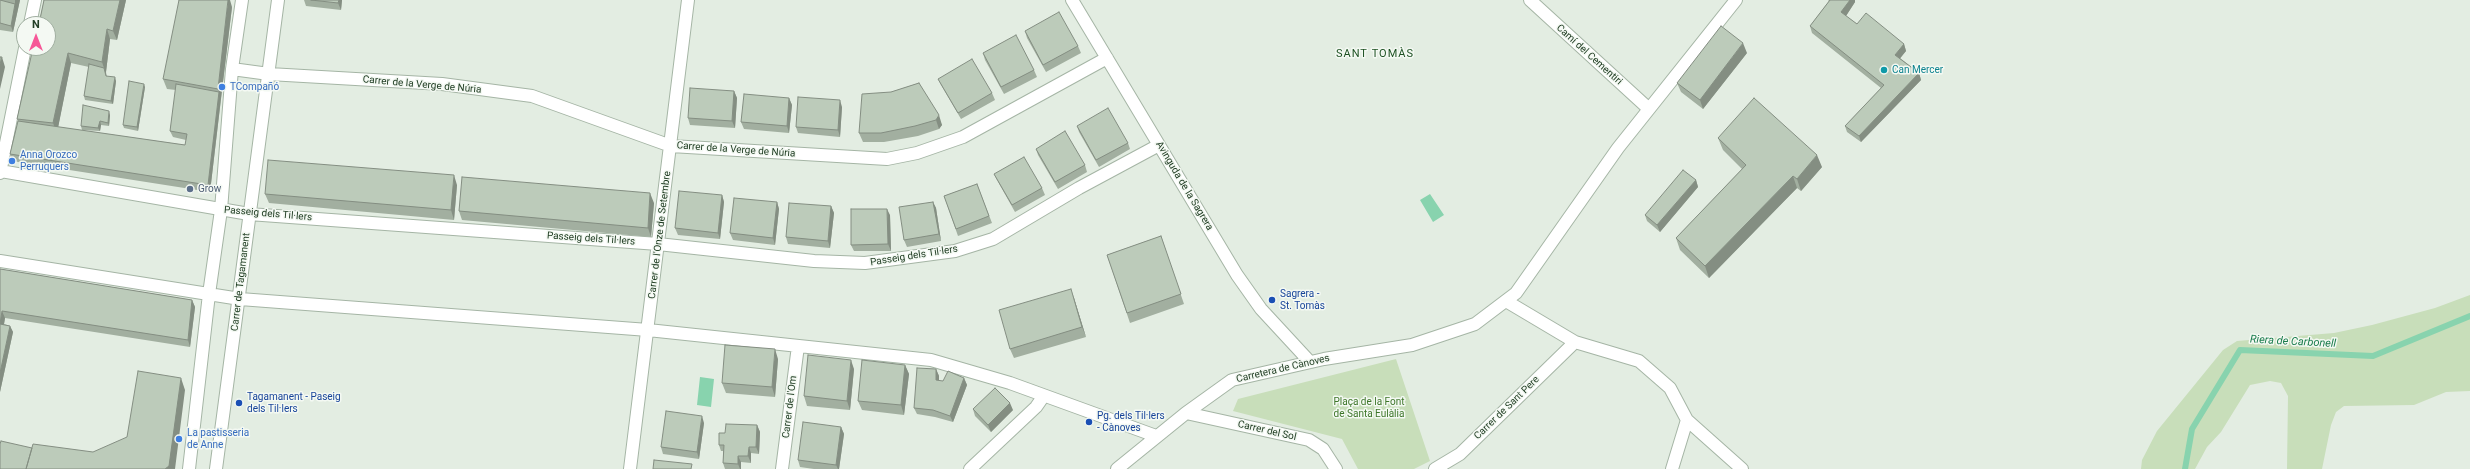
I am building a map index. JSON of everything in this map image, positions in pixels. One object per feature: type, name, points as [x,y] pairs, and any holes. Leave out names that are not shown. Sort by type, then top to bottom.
[{"type":"street","points":[[32,16],[35,0]]},
{"type":"street","points":[[189,469],[209,294],[221,210],[232,69],[242,0]]},
{"type":"street","name":"Carrer de Tagamanent","points":[[216,469],[240,299],[249,214],[278,0]]},
{"type":"street","name":"Carrer de l'Onze de Setembre","points":[[630,469],[688,0]]},
{"type":"street","name":"Avinguda de la Sagrera","points":[[1072,0],[1237,275],[1261,309],[1310,362]]},
{"type":"street","name":"Camí del Cementiri","points":[[1530,0],[1649,109]]},
{"type":"street","name":"Carretera de Cànoves","points":[[1117,469],[1156,436],[1232,380],[1310,362],[1412,345],[1474,324],[1506,301],[1516,293],[1618,148],[1736,0]]},
{"type":"street","points":[[0,172],[23,56]]},
{"type":"street","name":"Carrer de la Verge de Núria","points":[[232,69],[269,74],[442,84],[532,96],[670,146],[879,159],[917,153],[963,137],[1107,58]]},
{"type":"street","name":"Passeig dels Til·lers","points":[[0,172],[249,214],[658,244],[814,261],[865,263],[955,250],[993,239],[1079,188],[1159,145]]},
{"type":"street","points":[[0,261],[240,299],[648,330],[932,360],[1010,383],[1156,436]]},
{"type":"street","points":[[1506,301],[1575,342],[1639,361],[1670,388],[1687,420],[1742,469]]},
{"type":"street","name":"Carrer de Sant Pere","points":[[1435,469],[1460,454],[1575,342]]},
{"type":"street","name":"Carrer de l'Om","points":[[782,469],[798,346]]},
{"type":"street","points":[[970,469],[1036,407],[1043,396]]},
{"type":"street","name":"Carrer del Sol","points":[[1186,413],[1309,440],[1323,449],[1336,469]]},
{"type":"street","points":[[1672,469],[1687,420]]},
{"type":"green space","points":[[2470,295],[2470,391],[2446,392],[2414,405],[2344,406],[2336,412],[2331,425],[2322,469],[2287,469],[2288,396],[2281,383],[2270,381],[2250,385],[2221,432],[2207,447],[2195,469],[2141,469],[2142,460],[2157,431],[2223,350],[2237,341],[2334,333],[2372,325],[2435,308]]},
{"type":"green space","name":"Plaça de la Font de Santa Eulàlia","points":[[1396,359],[1430,461],[1414,469],[1358,469],[1342,439],[1233,411],[1238,399]]},
{"type":"shaded area","points":[[1430,194],[1444,215],[1433,222],[1420,200]]},
{"type":"shaded area","points":[[700,377],[714,379],[711,407],[697,405]]},
{"type":"building","points":[[0,0],[15,4],[11,26],[0,23]]},
{"type":"building","points":[[44,0],[120,0],[113,31],[107,29],[102,62],[68,53],[53,123],[17,119],[31,56],[56,56],[56,16],[41,16]]},
{"type":"building","points":[[179,0],[228,0],[218,89],[163,79]]},
{"type":"building","points":[[311,0],[339,0],[338,3]]},
{"type":"building","name":"Can Mercer","points":[[1830,0],[1850,0],[1841,12],[1857,24],[1866,13],[1904,44],[1895,55],[1919,73],[1859,136],[1845,126],[1884,85],[1810,26]]},
{"type":"building","points":[[1059,12],[1078,46],[1043,65],[1025,31]]},
{"type":"building","points":[[1721,26],[1743,43],[1700,100],[1677,83]]},
{"type":"building","points":[[1016,35],[1034,70],[1001,87],[983,53]]},
{"type":"building","points":[[972,59],[992,93],[958,113],[938,79]]},
{"type":"building","points":[[89,64],[104,68],[106,76],[115,77],[111,101],[84,96]]},
{"type":"building","points":[[129,81],[144,84],[137,127],[123,125]]},
{"type":"building","points":[[919,83],[939,115],[936,120],[881,133],[859,133],[862,94],[891,92]]},
{"type":"building","points":[[176,84],[219,92],[208,185],[10,154],[18,121],[185,145],[187,134],[170,131]]},
{"type":"building","points":[[690,88],[734,91],[732,121],[688,118]]},
{"type":"building","points":[[744,94],[789,98],[787,126],[741,122]]},
{"type":"building","points":[[798,97],[840,100],[838,130],[796,127]]},
{"type":"building","points":[[1754,98],[1817,155],[1797,179],[1793,176],[1705,266],[1676,238],[1746,165],[1718,138]]},
{"type":"building","points":[[83,105],[109,111],[108,123],[100,121],[98,128],[81,126]]},
{"type":"building","points":[[1108,108],[1128,143],[1096,160],[1077,126]]},
{"type":"building","points":[[1065,131],[1085,165],[1055,182],[1036,149]]},
{"type":"building","points":[[1024,157],[1042,188],[1012,205],[994,174]]},
{"type":"building","points":[[268,160],[454,175],[451,210],[265,194]]},
{"type":"building","points":[[1683,170],[1696,180],[1657,225],[1645,215]]},
{"type":"building","points":[[462,177],[650,193],[648,228],[459,211]]},
{"type":"building","points":[[977,184],[989,216],[956,229],[944,196]]},
{"type":"building","points":[[679,191],[722,195],[718,233],[675,228]]},
{"type":"building","points":[[734,198],[777,202],[773,238],[730,233]]},
{"type":"building","points":[[933,202],[939,234],[904,240],[899,207]]},
{"type":"building","points":[[789,203],[831,206],[828,241],[786,237]]},
{"type":"building","points":[[851,209],[887,209],[888,244],[851,245]]},
{"type":"building","points":[[1161,236],[1181,294],[1127,313],[1107,255]]},
{"type":"building","points":[[0,269],[192,300],[188,340],[2,311],[0,324]]},
{"type":"building","points":[[1071,289],[1082,327],[1010,349],[999,310]]},
{"type":"building","points":[[0,324],[10,326],[0,373]]},
{"type":"building","points":[[725,345],[775,349],[772,387],[722,383]]},
{"type":"building","points":[[808,355],[851,360],[847,401],[804,396]]},
{"type":"building","points":[[862,360],[905,365],[901,405],[858,401]]},
{"type":"building","points":[[917,368],[936,369],[936,380],[943,381],[948,371],[964,378],[950,416],[933,410],[914,408]]},
{"type":"building","points":[[138,371],[181,378],[169,466],[165,469],[26,469],[33,444],[93,452],[127,437]]},
{"type":"building","points":[[995,388],[1010,403],[988,425],[973,409]]},
{"type":"building","points":[[666,411],[702,416],[697,452],[661,447]]},
{"type":"building","points":[[803,422],[841,427],[836,465],[798,460]]},
{"type":"building","points":[[726,424],[757,425],[756,447],[749,447],[748,456],[738,456],[738,464],[723,463],[724,445],[719,445],[719,433],[725,433]]},
{"type":"building","points":[[1,441],[32,448],[26,469],[0,469]]},
{"type":"building","points":[[654,460],[692,464],[691,469],[653,469]]},
{"type":"waterway","name":"Riera de Carbonell","points":[[2185,469],[2192,429],[2240,350],[2373,356],[2470,316]]},
{"type":"place","name":"Can Mercer","points":[[1884,70]]},
{"type":"place","name":"TCompañó","points":[[222,87]]},
{"type":"place","name":"Anna Orozco Perruquers","points":[[12,161]]},
{"type":"place","name":"Grow","points":[[190,189]]},
{"type":"place","name":"Sagrera - St. Tomàs","points":[[1272,300]]},
{"type":"place","name":"Tagamanent - Paseig dels Til·lers","points":[[239,403]]},
{"type":"place","name":"Pg. dels Til·lers - Cànoves","points":[[1089,422]]},
{"type":"place","name":"La pastisseria de Anne","points":[[179,439]]},
{"type":"district","name":"SANT TOMÀS","points":[[1375,54]]}]
